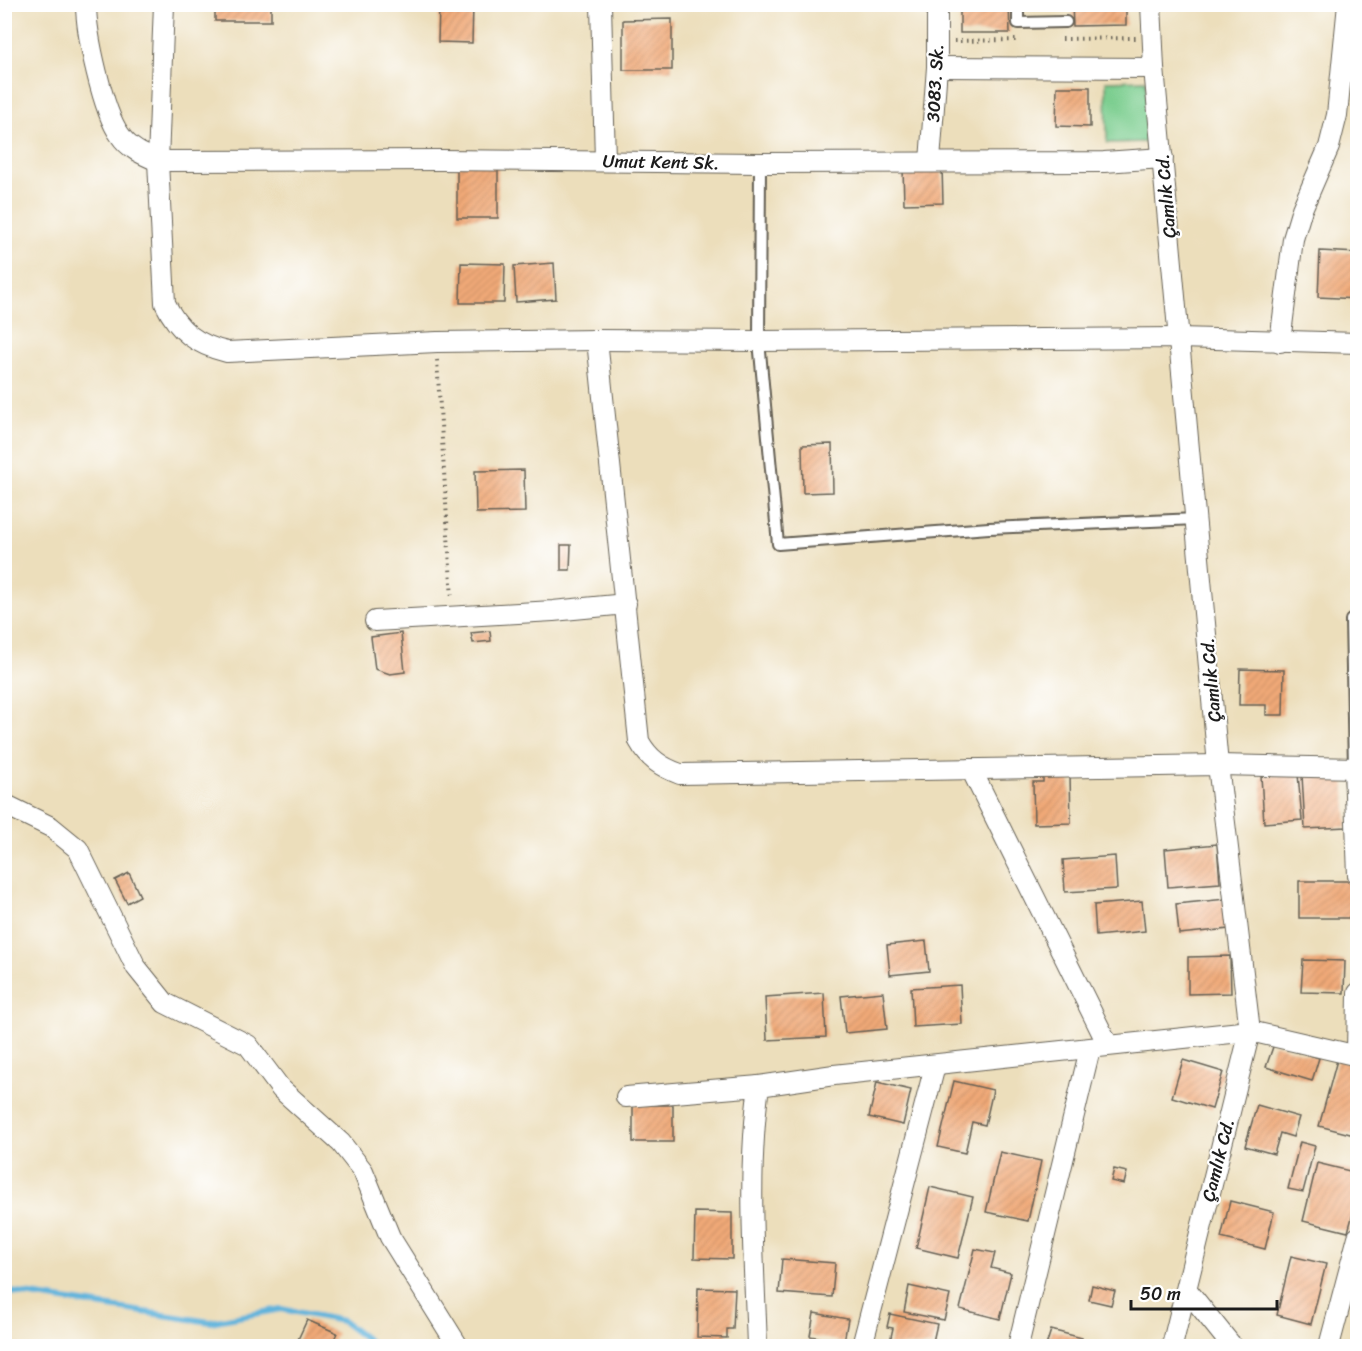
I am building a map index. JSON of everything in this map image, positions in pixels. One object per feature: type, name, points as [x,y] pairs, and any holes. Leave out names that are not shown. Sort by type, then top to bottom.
[{"type":"street","points":[[86,4],[91,47],[112,122],[121,137],[136,151],[158,161]]},
{"type":"street","points":[[165,4],[158,161],[165,303],[171,317],[183,331],[210,348],[227,352],[437,342],[597,340],[1179,338],[1358,342]]},
{"type":"street","points":[[601,4],[605,161]]},
{"type":"street","name":"3083. Sk.","points":[[930,161],[937,68],[938,4]]},
{"type":"street","name":"Çamlık Cd.","points":[[1151,4],[1154,68],[1218,765],[1250,1031],[1172,1347]]},
{"type":"street","points":[[1280,342],[1293,239],[1305,202],[1326,155],[1337,115],[1348,4]]},
{"type":"street","points":[[937,68],[1154,68]]},
{"type":"street","name":"Umut Kent Sk.","points":[[158,161],[1104,162],[1163,158]]},
{"type":"street","points":[[597,340],[639,741],[652,760],[665,769],[680,774],[1218,765],[1356,768],[1358,876]]},
{"type":"street","points":[[375,621],[553,611],[626,604]]},
{"type":"street","points":[[971,769],[1099,1047],[1018,1347]]},
{"type":"street","points":[[4,804],[51,827],[78,849],[136,966],[165,1003],[248,1044],[281,1089],[341,1143],[363,1171],[390,1237],[458,1347]]},
{"type":"street","points":[[626,1097],[759,1086],[834,1075],[1250,1031],[1357,1056],[1358,993]]},
{"type":"street","points":[[862,1347],[935,1066]]},
{"type":"street","points":[[757,1347],[753,1253],[753,1129],[759,1086]]},
{"type":"street","points":[[1329,1347],[1358,1237]]},
{"type":"street","points":[[1187,1290],[1232,1347]]},
{"type":"lane","points":[[1018,4],[1018,22],[1066,22]]},
{"type":"lane","points":[[760,163],[759,341],[778,544],[989,528],[1196,519]]},
{"type":"lane","points":[[1351,620],[1356,768]]},
{"type":"path","points":[[1057,39],[1136,38],[1135,27]]},
{"type":"path","points":[[954,32],[954,41],[1023,40]]},
{"type":"path","points":[[437,342],[453,616]]},
{"type":"green space","points":[[1146,80],[1147,142],[1107,143],[1106,81]]},
{"type":"building","points":[[215,4],[271,4],[271,21],[215,21]]},
{"type":"building","points":[[960,4],[1009,4],[1010,33],[960,33]]},
{"type":"building","points":[[1072,4],[1126,4],[1126,25],[1073,26]]},
{"type":"building","points":[[439,6],[473,6],[472,43],[438,42]]},
{"type":"building","points":[[672,19],[672,70],[623,70],[623,20]]},
{"type":"building","points":[[1057,87],[1090,87],[1090,127],[1056,126]]},
{"type":"building","points":[[498,162],[498,218],[457,218],[457,163]]},
{"type":"building","points":[[942,167],[943,203],[904,204],[903,168]]},
{"type":"building","points":[[1320,251],[1358,253],[1358,299],[1318,297]]},
{"type":"building","points":[[461,263],[505,264],[504,303],[460,303]]},
{"type":"building","points":[[554,263],[556,299],[516,302],[514,266]]},
{"type":"building","points":[[832,444],[833,492],[803,493],[802,445]]},
{"type":"building","points":[[524,470],[525,512],[476,513],[475,471]]},
{"type":"building","points":[[561,545],[571,545],[570,570],[561,570]]},
{"type":"building","points":[[490,631],[491,641],[473,643],[471,633]]},
{"type":"building","points":[[401,633],[405,672],[390,674],[375,669],[371,637]]},
{"type":"building","points":[[1240,669],[1284,670],[1283,715],[1266,715],[1266,705],[1239,705]]},
{"type":"building","points":[[1344,773],[1347,827],[1305,829],[1302,775]]},
{"type":"building","points":[[1298,774],[1302,820],[1264,823],[1261,776]]},
{"type":"building","points":[[1070,775],[1071,823],[1034,824],[1033,782],[1043,782],[1043,776]]},
{"type":"building","points":[[1217,844],[1220,883],[1168,887],[1165,849]]},
{"type":"building","points":[[1115,856],[1117,889],[1065,892],[1063,860]]},
{"type":"building","points":[[129,873],[140,896],[127,903],[115,880]]},
{"type":"building","points":[[1299,881],[1354,881],[1354,918],[1299,918]]},
{"type":"building","points":[[1226,899],[1229,929],[1179,934],[1176,904]]},
{"type":"building","points":[[1142,901],[1145,931],[1096,936],[1094,905]]},
{"type":"building","points":[[926,941],[929,971],[890,975],[887,945]]},
{"type":"building","points":[[1230,956],[1231,993],[1188,994],[1188,957]]},
{"type":"building","points":[[1303,960],[1345,961],[1344,993],[1301,992]]},
{"type":"building","points":[[960,985],[962,1024],[913,1027],[911,988]]},
{"type":"building","points":[[883,992],[887,1029],[845,1033],[841,996]]},
{"type":"building","points":[[824,993],[826,1037],[767,1040],[765,997]]},
{"type":"building","points":[[1274,1044],[1319,1058],[1312,1081],[1266,1067]]},
{"type":"building","points":[[1183,1060],[1223,1072],[1212,1109],[1172,1097]]},
{"type":"building","points":[[1337,1060],[1358,1065],[1358,1136],[1319,1126]]},
{"type":"building","points":[[954,1081],[993,1090],[985,1125],[972,1122],[965,1153],[938,1147]]},
{"type":"building","points":[[877,1082],[911,1090],[903,1125],[869,1117]]},
{"type":"building","points":[[633,1105],[673,1105],[673,1142],[633,1142]]},
{"type":"building","points":[[1257,1105],[1299,1117],[1293,1137],[1280,1133],[1274,1154],[1245,1146]]},
{"type":"building","points":[[1300,1142],[1315,1146],[1303,1192],[1288,1189]]},
{"type":"building","points":[[1000,1152],[1041,1161],[1028,1221],[986,1212]]},
{"type":"building","points":[[1317,1163],[1358,1173],[1358,1195],[1348,1232],[1303,1221]]},
{"type":"building","points":[[1114,1169],[1127,1172],[1124,1184],[1111,1181]]},
{"type":"building","points":[[930,1187],[973,1197],[958,1258],[916,1248]]},
{"type":"building","points":[[1230,1201],[1274,1212],[1265,1249],[1221,1238]]},
{"type":"building","points":[[695,1212],[732,1213],[732,1259],[694,1258]]},
{"type":"building","points":[[975,1249],[995,1253],[991,1268],[1011,1273],[1000,1319],[960,1309]]},
{"type":"building","points":[[1291,1256],[1326,1264],[1311,1324],[1277,1315]]},
{"type":"building","points":[[782,1259],[835,1263],[832,1297],[779,1293]]},
{"type":"building","points":[[1092,1285],[1115,1291],[1111,1305],[1089,1300]]},
{"type":"building","points":[[909,1286],[950,1295],[944,1320],[904,1312]]},
{"type":"building","points":[[698,1288],[735,1289],[733,1329],[727,1329],[727,1338],[697,1337]]},
{"type":"building","points":[[814,1313],[848,1319],[844,1342],[810,1336]]},
{"type":"building","points":[[890,1314],[937,1324],[932,1346],[889,1346],[893,1328],[887,1327]]},
{"type":"building","points":[[307,1320],[337,1333],[331,1346],[295,1346]]},
{"type":"building","points":[[1051,1330],[1082,1338],[1079,1346],[1046,1346]]},
{"type":"waterway","points":[[4,1291],[210,1322],[281,1309],[342,1321],[375,1346]]}]
